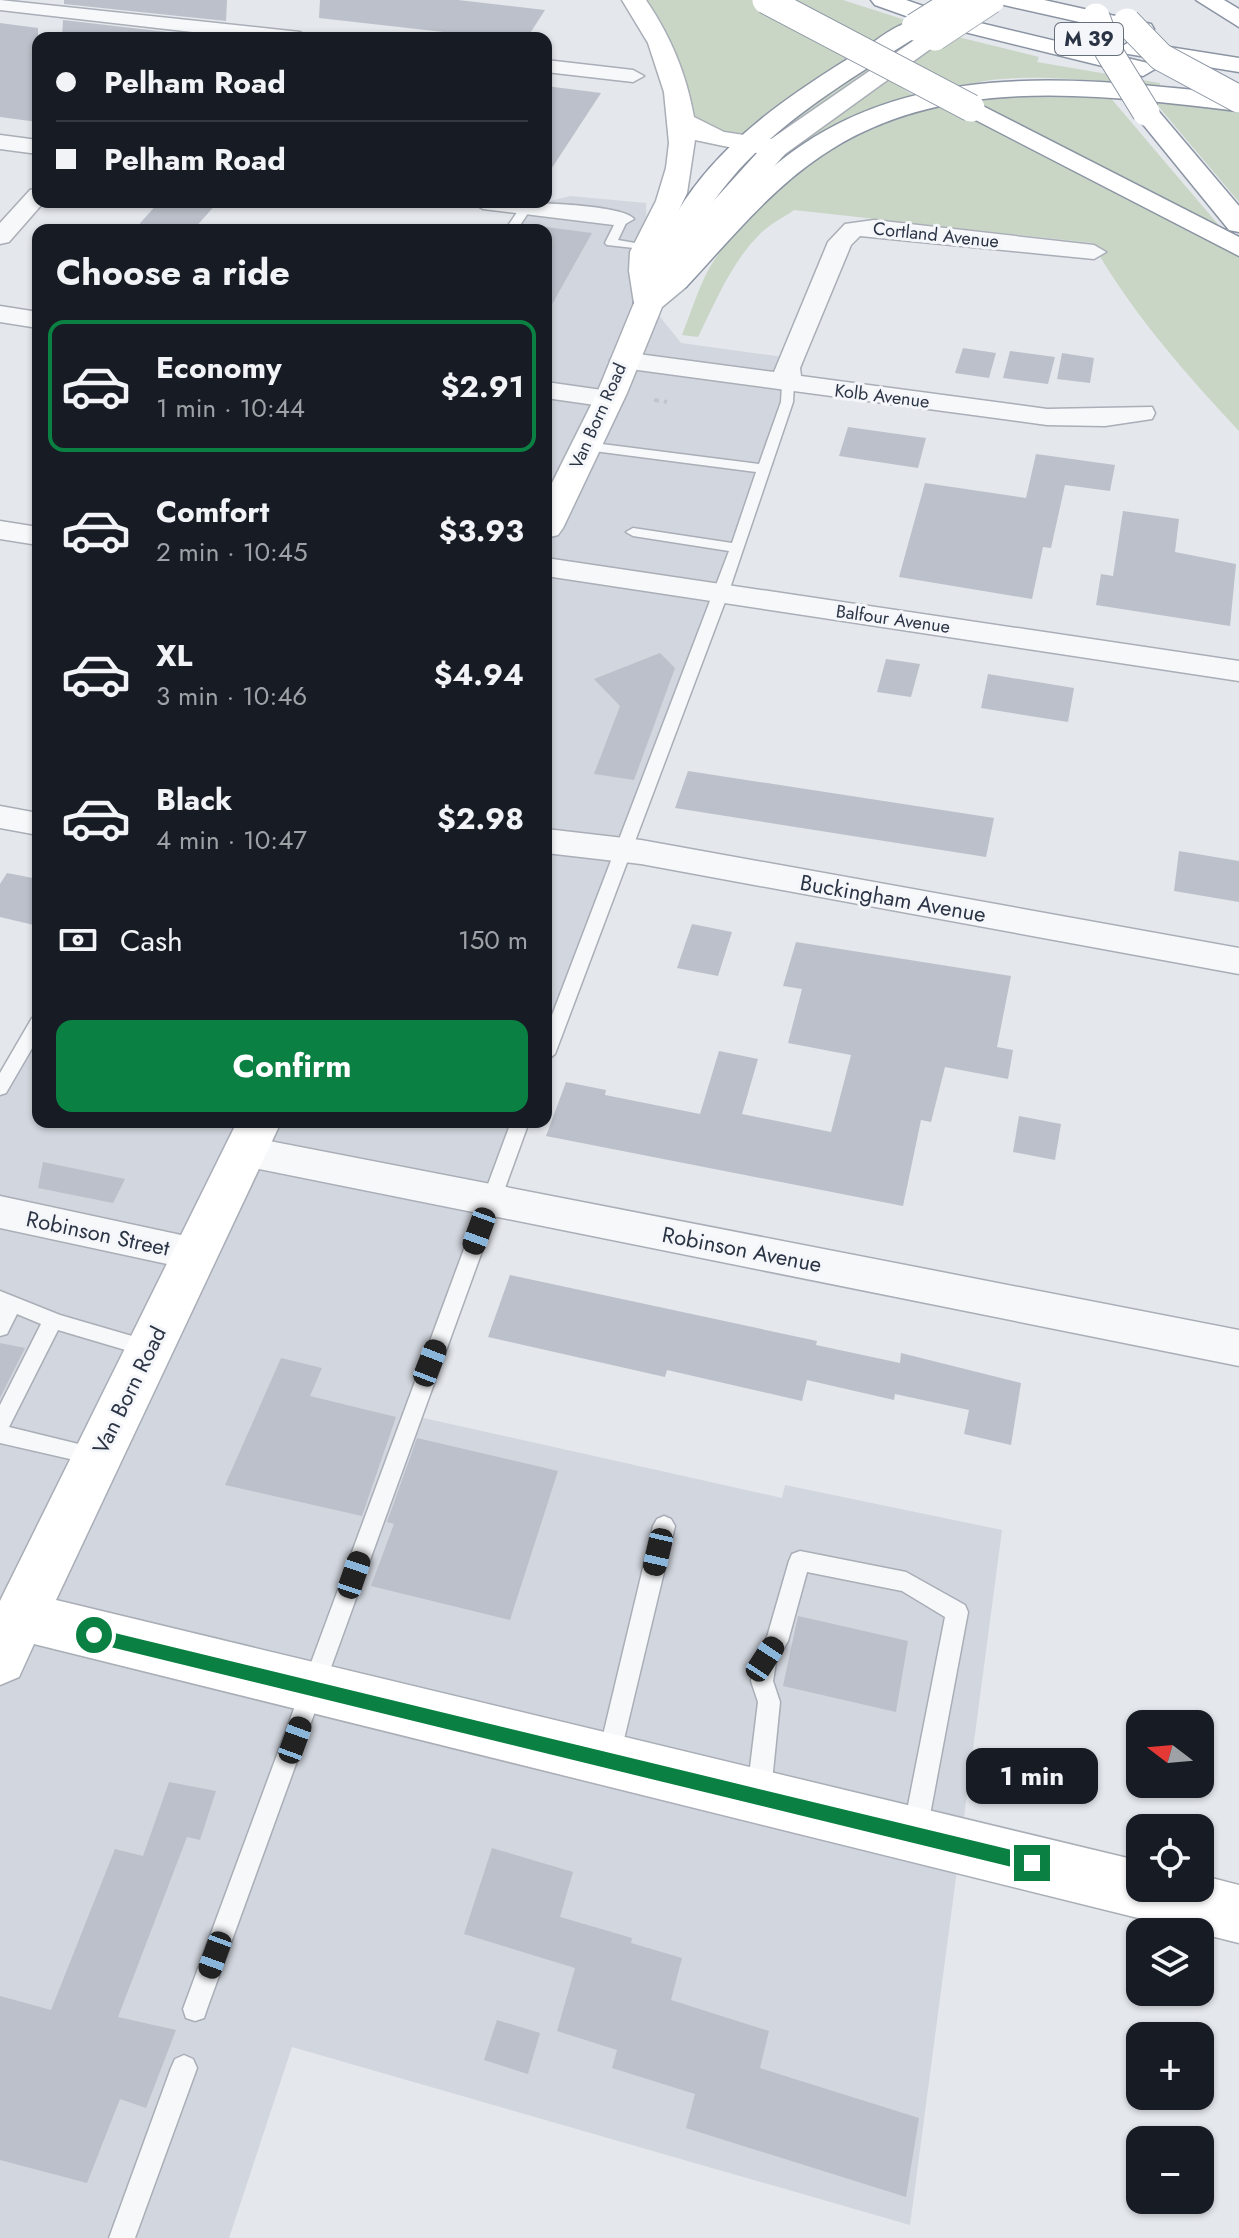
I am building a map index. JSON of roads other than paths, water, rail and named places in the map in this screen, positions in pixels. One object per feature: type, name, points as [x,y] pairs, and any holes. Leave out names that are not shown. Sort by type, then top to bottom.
[{"type":"main road","points":[[634,0],[667,61],[682,121],[680,161],[674,191],[643,259],[649,303]]},
{"type":"main road","points":[[766,0],[1239,248]]},
{"type":"main road","name":"M 39","points":[[883,0],[947,22],[1077,55],[1179,76],[1239,84]]},
{"type":"main road","name":"M 39","points":[[942,0],[1090,39],[1239,65]]},
{"type":"main road","points":[[676,281],[718,213],[776,148],[925,32],[958,0]]},
{"type":"main road","points":[[649,303],[682,228],[706,188],[746,144],[820,89],[991,0]]},
{"type":"main road","points":[[1012,0],[1086,18],[1239,46]]},
{"type":"main road","points":[[1208,0],[1239,20]]},
{"type":"main road","points":[[1094,8],[1109,52],[1146,112],[1239,224]]},
{"type":"main road","points":[[1122,11],[1161,57],[1239,101]]},
{"type":"main road","points":[[676,281],[758,196],[812,149],[889,112],[944,98],[1040,88],[1086,88],[1239,101]]},
{"type":"main road","points":[[682,121],[698,134],[776,148]]},
{"type":"main road","points":[[1008,127],[1063,148],[1239,231]]},
{"type":"main road","name":"Van Born Road","points":[[552,516],[609,399],[649,303],[676,281]]},
{"type":"main road","name":"Van Born Road","points":[[10,1638],[252,1137]]},
{"type":"main road","points":[[10,1638],[314,1690],[608,1758],[1239,1914]]},
{"type":"street","points":[[0,4],[193,32],[216,7]]},
{"type":"street","points":[[552,67],[633,76]]},
{"type":"street","points":[[0,142],[32,146]]},
{"type":"street","points":[[0,237],[32,202]]},
{"type":"street","points":[[534,208],[622,219]]},
{"type":"street","name":"Cortland Avenue","points":[[788,384],[787,368],[840,242],[853,229],[874,227],[1094,252]]},
{"type":"street","points":[[0,314],[32,319]]},
{"type":"street","name":"Kolb Avenue","points":[[623,360],[1047,417],[1105,418],[1142,413]]},
{"type":"street","points":[[552,391],[609,399]]},
{"type":"street","points":[[0,530],[32,535]]},
{"type":"street","name":"Balfour Avenue","points":[[552,568],[1239,671]]},
{"type":"street","points":[[0,817],[32,823]]},
{"type":"street","name":"Buckingham Avenue","points":[[552,842],[623,851],[1239,961]]},
{"type":"street","name":"Robinson Avenue","points":[[252,1137],[491,1199],[1239,1348]]},
{"type":"street","name":"Robinson Street","points":[[0,1212],[195,1254]]},
{"type":"lane","points":[[622,219],[611,243],[648,248]]},
{"type":"lane","points":[[552,1038],[721,594],[787,402],[788,384]]},
{"type":"lane","points":[[586,446],[764,469]]},
{"type":"lane","points":[[633,532],[736,548]]},
{"type":"lane","points":[[0,1088],[30,1053]]},
{"type":"lane","points":[[195,2009],[314,1690],[410,1415],[518,1128]]},
{"type":"lane","points":[[0,1328],[6,1301],[53,1320],[149,1349]]},
{"type":"lane","points":[[0,1425],[53,1320]]},
{"type":"lane","points":[[0,1434],[96,1456]]},
{"type":"lane","points":[[608,1758],[664,1526]]},
{"type":"lane","points":[[759,1795],[769,1702],[762,1681],[765,1659],[777,1641],[800,1561],[906,1582],[957,1612],[914,1834]]},
{"type":"lane","points":[[122,2238],[184,2068]]}]
